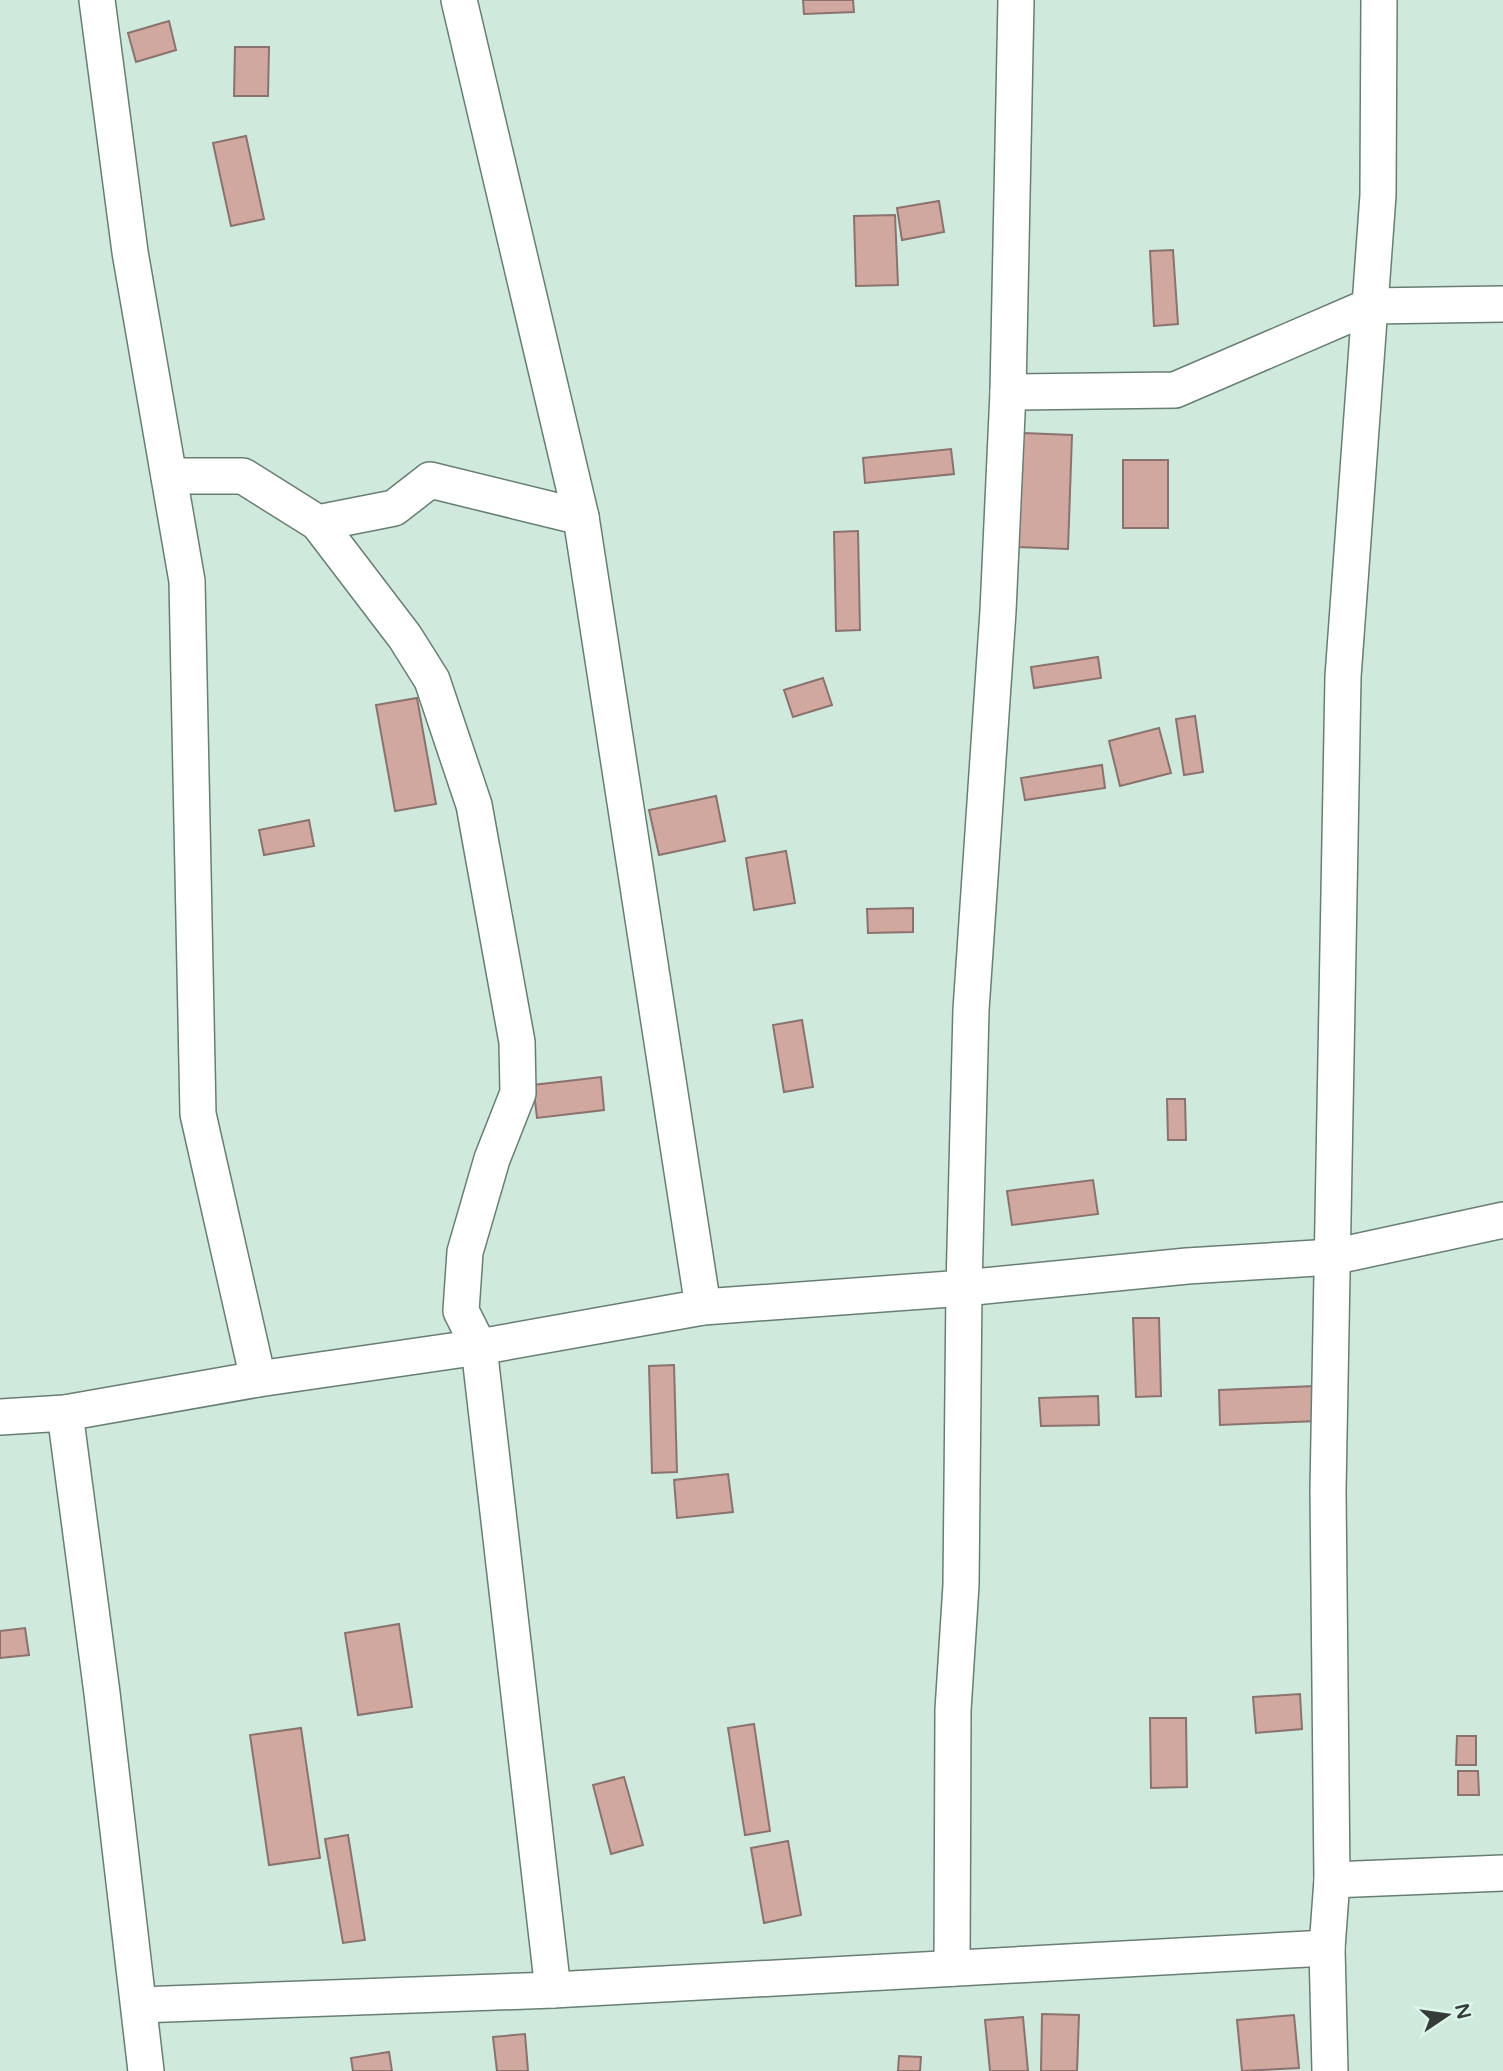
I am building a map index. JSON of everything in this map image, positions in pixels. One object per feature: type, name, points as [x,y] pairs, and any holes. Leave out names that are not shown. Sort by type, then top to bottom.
[{"type":"street","points":[[97,0],[130,252],[187,581],[198,1114],[258,1379]]},
{"type":"street","points":[[459,0],[581,517],[704,1307]]},
{"type":"street","points":[[952,1968],[953,1710],[961,1584],[964,1288],[971,1010],[998,611],[1008,392],[1016,0]]},
{"type":"street","points":[[1330,2071],[1327,1948],[1332,1880],[1328,1490],[1343,677],[1378,195],[1379,0]]},
{"type":"street","points":[[1008,392],[1175,390],[1370,306],[1503,304]]},
{"type":"street","points":[[169,476],[243,476],[318,523],[405,637],[432,680],[474,805],[517,1042],[518,1093],[492,1159],[465,1252],[460,1311],[478,1347],[554,1990]]},
{"type":"street","points":[[318,523],[394,508],[430,480],[581,517]]},
{"type":"street","points":[[0,1417],[65,1412],[258,1379],[478,1347],[704,1307],[964,1288],[1188,1266],[1332,1256],[1503,1220]]},
{"type":"street","points":[[65,1412],[102,1693],[146,2071]]},
{"type":"street","points":[[1332,1880],[1503,1873]]},
{"type":"street","points":[[139,2005],[554,1990],[1327,1948]]},
{"type":"building","points":[[803,0],[853,0],[854,12],[804,14]]},
{"type":"building","points":[[169,21],[176,50],[136,62],[128,33]]},
{"type":"building","points":[[235,47],[269,47],[268,96],[234,96]]},
{"type":"building","points":[[246,136],[264,219],[231,226],[213,143]]},
{"type":"building","points":[[939,201],[944,232],[902,240],[897,208]]},
{"type":"building","points":[[895,215],[898,285],[856,286],[854,216]]},
{"type":"building","points":[[1173,250],[1178,324],[1154,326],[1150,251]]},
{"type":"building","points":[[1023,433],[1072,435],[1068,549],[1018,547]]},
{"type":"building","points":[[951,449],[954,474],[865,483],[863,458]]},
{"type":"building","points":[[1123,460],[1168,460],[1168,528],[1123,528]]},
{"type":"building","points":[[858,531],[860,630],[836,631],[834,532]]},
{"type":"building","points":[[1098,657],[1101,678],[1034,688],[1031,667]]},
{"type":"building","points":[[823,678],[832,705],[793,717],[784,690]]},
{"type":"building","points":[[417,698],[436,804],[395,811],[376,705]]},
{"type":"building","points":[[1195,716],[1203,772],[1184,775],[1176,719]]},
{"type":"building","points":[[1159,728],[1171,773],[1120,786],[1109,741]]},
{"type":"building","points":[[1102,765],[1105,788],[1025,800],[1021,778]]},
{"type":"building","points":[[716,796],[725,841],[659,855],[649,810]]},
{"type":"building","points":[[309,820],[314,846],[264,855],[259,830]]},
{"type":"building","points":[[786,851],[795,903],[754,910],[746,858]]},
{"type":"building","points":[[913,908],[913,932],[868,933],[867,909]]},
{"type":"building","points":[[802,1020],[813,1087],[784,1092],[773,1025]]},
{"type":"building","points":[[601,1077],[604,1110],[537,1118],[533,1085]]},
{"type":"building","points":[[1167,1099],[1185,1099],[1186,1140],[1168,1140]]},
{"type":"building","points":[[1093,1180],[1098,1214],[1012,1225],[1007,1191]]},
{"type":"building","points":[[1133,1318],[1159,1318],[1161,1396],[1136,1397]]},
{"type":"building","points":[[674,1365],[677,1472],[652,1473],[649,1366]]},
{"type":"building","points":[[1315,1386],[1316,1421],[1220,1425],[1219,1390]]},
{"type":"building","points":[[1098,1396],[1099,1425],[1041,1426],[1039,1398]]},
{"type":"building","points":[[728,1474],[733,1512],[677,1518],[674,1480]]},
{"type":"building","points":[[399,1624],[412,1707],[358,1715],[345,1633]]},
{"type":"building","points":[[25,1628],[29,1655],[0,1658],[0,1631]]},
{"type":"building","points":[[1300,1694],[1302,1729],[1256,1733],[1253,1697]]},
{"type":"building","points":[[1150,1718],[1186,1718],[1187,1787],[1151,1788]]},
{"type":"building","points":[[754,1724],[770,1831],[745,1835],[728,1728]]},
{"type":"building","points":[[301,1728],[320,1858],[269,1865],[250,1735]]},
{"type":"building","points":[[1457,1736],[1476,1736],[1476,1765],[1456,1765]]},
{"type":"building","points":[[1458,1771],[1478,1771],[1479,1795],[1458,1795]]},
{"type":"building","points":[[624,1777],[643,1845],[611,1854],[593,1785]]},
{"type":"building","points":[[348,1835],[365,1940],[343,1943],[325,1839]]},
{"type":"building","points":[[788,1841],[801,1915],[764,1923],[751,1848]]},
{"type":"building","points":[[1042,2014],[1079,2015],[1077,2071],[1041,2071]]},
{"type":"building","points":[[1294,2015],[1299,2068],[1242,2071],[1237,2020]]},
{"type":"building","points":[[1023,2017],[1028,2071],[990,2071],[985,2020]]},
{"type":"building","points":[[525,2034],[528,2071],[497,2071],[493,2037]]},
{"type":"building","points":[[389,2052],[392,2071],[353,2071],[351,2058]]},
{"type":"building","points":[[899,2056],[921,2057],[920,2071],[898,2071]]}]
